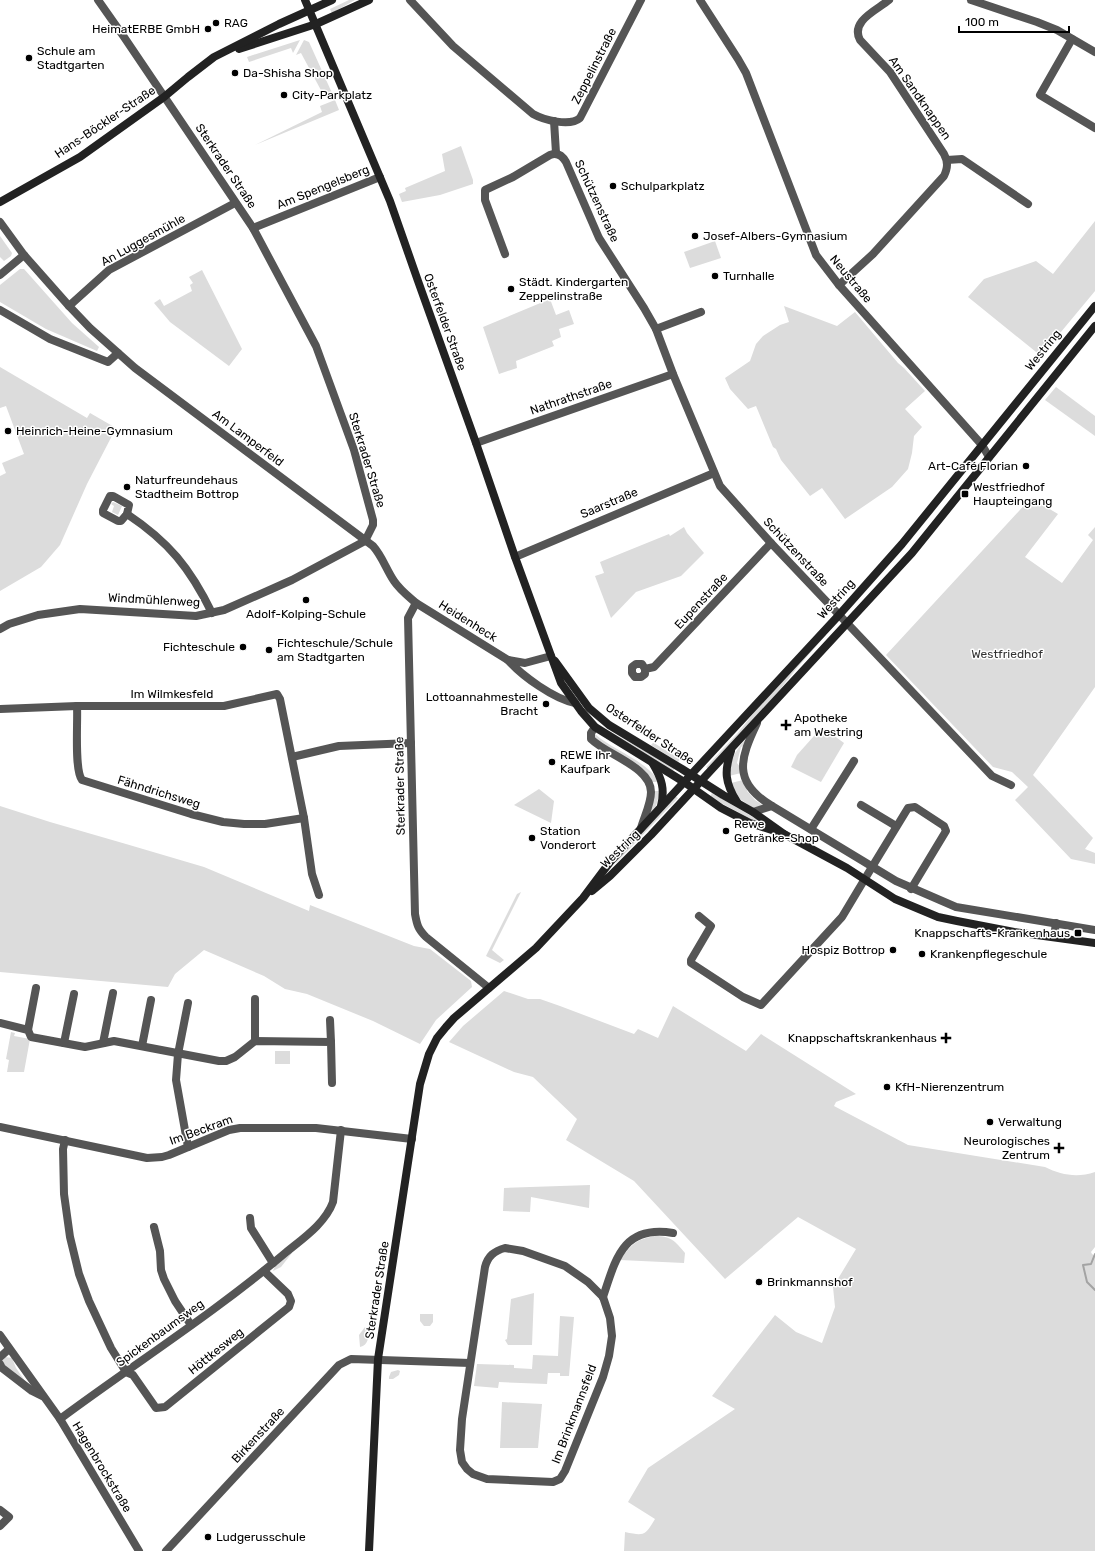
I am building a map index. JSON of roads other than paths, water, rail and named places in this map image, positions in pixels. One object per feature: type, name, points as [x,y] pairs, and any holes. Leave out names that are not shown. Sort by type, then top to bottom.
[{"type":"main road","name":"Osterfelder Straße","points":[[305,0],[390,201],[515,557],[561,683],[594,727],[684,782],[721,808],[750,823],[784,834]]},
{"type":"main road","name":"Hans-Böckler-Straße","points":[[0,202],[80,157],[164,97],[188,76],[219,55],[279,24],[332,0]]},
{"type":"main road","name":"Hans-Böckler-Straße","points":[[219,55],[316,24],[369,0]]},
{"type":"main road","name":"Westring","points":[[437,1038],[454,1018],[536,948],[583,898],[610,862],[902,544],[1095,306]]},
{"type":"main road","name":"Westring","points":[[583,898],[614,872],[694,790],[912,553],[1095,326]]},
{"type":"main road","name":"Osterfelder Straße","points":[[551,656],[568,677],[578,694],[589,708],[609,725],[691,774],[701,782],[753,812],[784,834],[847,868],[906,904],[938,917],[957,921],[1014,932],[1095,943]]},
{"type":"main road","points":[[732,748],[728,760],[726,777],[730,791],[738,804]]},
{"type":"main road","points":[[652,763],[658,772],[663,785],[661,807]]},
{"type":"main road","name":"Sterkrader Straße","points":[[369,1551],[378,1359],[420,1084],[428,1058],[437,1038]]},
{"type":"street","name":"Sterkrader Straße","points":[[98,0],[253,228],[316,346],[354,450],[373,520],[373,525],[365,540]]},
{"type":"street","points":[[410,0],[453,46],[503,89],[537,116],[554,120],[556,154],[550,154],[513,177],[484,190],[485,200],[505,254]]},
{"type":"street","name":"Zeppelinstraße","points":[[554,120],[564,123],[573,123],[580,118],[641,0]]},
{"type":"street","name":"Neustraße","points":[[700,0],[746,73],[816,255],[839,285],[982,445],[989,457]]},
{"type":"street","name":"Am Sandknappen","points":[[889,0],[860,22],[857,29],[858,35],[860,40],[890,72],[947,160]]},
{"type":"street","points":[[971,0],[1057,30],[1095,52]]},
{"type":"street","points":[[1072,39],[1040,96],[1095,128]]},
{"type":"street","name":"Schützenstraße","points":[[556,154],[562,156],[566,162],[599,238],[656,329],[673,374],[720,486],[771,543],[839,614],[846,624],[992,776],[1011,785]]},
{"type":"street","points":[[839,285],[873,254],[944,176],[947,168],[947,160],[962,159],[1028,204]]},
{"type":"street","name":"Am Spengelsberg","points":[[253,228],[380,177]]},
{"type":"street","name":"An Luggesmühle","points":[[69,306],[109,270],[235,203]]},
{"type":"street","name":"Am Lamperfeld","points":[[0,222],[24,255],[69,306],[135,368],[365,540]]},
{"type":"street","points":[[0,275],[24,255]]},
{"type":"street","points":[[0,310],[50,339],[108,362],[118,353]]},
{"type":"street","points":[[656,329],[701,312]]},
{"type":"street","name":"Nathrathstraße","points":[[476,443],[673,374]]},
{"type":"street","name":"Saarstraße","points":[[515,557],[714,473]]},
{"type":"street","points":[[127,514],[145,526],[174,553],[199,587],[212,613]]},
{"type":"street","points":[[365,540],[378,552],[394,582],[416,603]]},
{"type":"street","name":"Windmühlenweg","points":[[0,629],[9,624],[38,615],[80,609],[196,616],[212,613],[292,580],[365,540]]},
{"type":"street","name":"Eupenstraße","points":[[645,669],[654,667],[771,543]]},
{"type":"street","name":"Sterkrader Straße","points":[[416,603],[408,618],[415,914],[419,930],[486,990]]},
{"type":"street","name":"Heidenheck","points":[[416,603],[508,660],[518,671],[563,701],[575,703]]},
{"type":"street","name":"Heidenheck","points":[[508,660],[525,663],[551,656]]},
{"type":"street","name":"Im Wilmkesfeld","points":[[0,709],[77,706],[224,706],[277,694],[280,699],[304,818],[312,874],[319,895]]},
{"type":"street","name":"Fähndrichsweg","points":[[77,706],[78,766],[79,776],[82,780],[191,814],[223,822],[265,824],[304,818]]},
{"type":"street","points":[[757,722],[745,748],[742,770],[746,780],[756,796],[772,806],[911,889],[959,908],[1095,930]]},
{"type":"street","name":"Osterfelder Straße","points":[[594,727],[591,733],[591,739],[636,769],[644,775],[649,782],[652,792],[641,828]]},
{"type":"street","points":[[292,757],[339,746],[411,743]]},
{"type":"street","points":[[811,829],[854,761]]},
{"type":"street","points":[[861,805],[896,826]]},
{"type":"street","points":[[753,812],[772,806]]},
{"type":"street","points":[[700,916],[711,926],[690,962],[743,997],[761,1005],[842,917],[896,826],[908,808],[915,807],[944,826],[946,831],[911,889]]},
{"type":"street","points":[[957,921],[959,908]]},
{"type":"street","points":[[1054,937],[1056,923]]},
{"type":"street","points":[[36,988],[28,1030],[31,1038],[85,1047],[114,1041],[219,1061],[226,1061],[235,1057],[255,1041],[331,1042]]},
{"type":"street","points":[[103,1043],[113,993]]},
{"type":"street","points":[[64,1043],[74,994]]},
{"type":"street","points":[[255,999],[255,1041]]},
{"type":"street","points":[[142,1046],[151,1000]]},
{"type":"street","points":[[188,1003],[178,1054],[176,1080],[188,1147]]},
{"type":"street","points":[[330,1020],[332,1083]]},
{"type":"street","points":[[0,1023],[28,1030]]},
{"type":"street","name":"Im Beckram","points":[[0,1127],[147,1158],[162,1157],[234,1129],[291,1128],[341,1130],[412,1139]]},
{"type":"street","name":"Spickenbaumsweg","points":[[60,1419],[264,1271],[319,1224],[330,1210],[333,1202],[341,1130]]},
{"type":"street","points":[[65,1140],[63,1148],[64,1194],[70,1237],[79,1274],[94,1313],[111,1348],[126,1372]]},
{"type":"street","points":[[250,1218],[251,1228],[272,1263]]},
{"type":"street","points":[[154,1227],[160,1251],[161,1270],[164,1279],[174,1301],[191,1325]]},
{"type":"street","points":[[603,1297],[616,1259],[628,1243],[644,1233],[661,1231],[673,1233]]},
{"type":"street","name":"Im Brinkmannsfeld","points":[[505,1248],[523,1251],[565,1266],[588,1282],[603,1297],[612,1329],[609,1356],[602,1381],[566,1471],[560,1479],[553,1482],[487,1479],[472,1474],[467,1469],[462,1462],[460,1450],[462,1419],[470,1363],[485,1267],[487,1259],[492,1253],[498,1250],[505,1248]]},
{"type":"street","name":"Höttkesweg","points":[[126,1372],[132,1375],[156,1408],[165,1407],[289,1307],[291,1301],[288,1294],[264,1271]]},
{"type":"street","name":"Hagenbrockstraße","points":[[0,1335],[60,1419],[139,1551]]},
{"type":"street","points":[[0,1357],[9,1349]]},
{"type":"street","name":"Birkenstraße","points":[[166,1551],[339,1365],[352,1359],[378,1359]]},
{"type":"street","points":[[378,1359],[470,1363]]},
{"type":"street","name":"Hagenbrockstraße","points":[[0,1364],[2,1368],[32,1391],[43,1396]]},
{"type":"street","points":[[0,1510],[9,1517],[0,1526]]},
{"type":"waterway","points":[[1095,1254],[1091,1264],[1083,1265],[1087,1282],[1095,1290]]},
{"type":"place","name":"RAG","points":[[216,23]]},
{"type":"place","name":"HeimatERBE GmbH","points":[[208,29]]},
{"type":"place","name":"Schule am Stadtgarten","points":[[29,58]]},
{"type":"place","name":"Da-Shisha Shop","points":[[235,73]]},
{"type":"place","name":"City-Parkplatz","points":[[284,95]]},
{"type":"place","name":"Schulparkplatz","points":[[613,186]]},
{"type":"place","name":"Josef-Albers-Gymnasium","points":[[695,236]]},
{"type":"place","name":"Turnhalle","points":[[715,276]]},
{"type":"place","name":"Städt. Kindergarten Zeppelinstraße","points":[[511,289]]},
{"type":"place","name":"Heinrich-Heine-Gymnasium","points":[[8,431]]},
{"type":"place","name":"Art-Café Florian","points":[[1026,466]]},
{"type":"place","name":"Naturfreundehaus Stadtheim Bottrop","points":[[127,487]]},
{"type":"place","name":"Westfriedhof Haupteingang","points":[[965,494]]},
{"type":"place","name":"Adolf-Kolping-Schule","points":[[306,600]]},
{"type":"place","name":"Fichteschule","points":[[243,647]]},
{"type":"place","name":"Fichteschule/Schule am Stadtgarten","points":[[269,650]]},
{"type":"place","name":"Lottoannahmestelle Bracht","points":[[546,704]]},
{"type":"place","name":"Apotheke am Westring","points":[[786,725]]},
{"type":"place","name":"REWE Ihr Kaufpark","points":[[552,762]]},
{"type":"place","name":"Rewe Getränke-Shop","points":[[726,831]]},
{"type":"place","name":"Station Vonderort","points":[[532,838]]},
{"type":"place","name":"Knappschafts-Krankenhaus","points":[[1078,933]]},
{"type":"place","name":"Hospiz Bottrop","points":[[893,950]]},
{"type":"place","name":"Krankenpflegeschule","points":[[922,954]]},
{"type":"place","name":"Knappschaftskrankenhaus","points":[[946,1038]]},
{"type":"place","name":"KfH-Nierenzentrum","points":[[887,1087]]},
{"type":"place","name":"Verwaltung","points":[[990,1122]]},
{"type":"place","name":"Neurologisches Zentrum","points":[[1059,1148]]},
{"type":"place","name":"Brinkmannshof","points":[[759,1282]]},
{"type":"place","name":"Ludgerusschule","points":[[208,1537]]},
{"type":"park label","name":"Westfriedhof","points":[[1007,654]]}]
